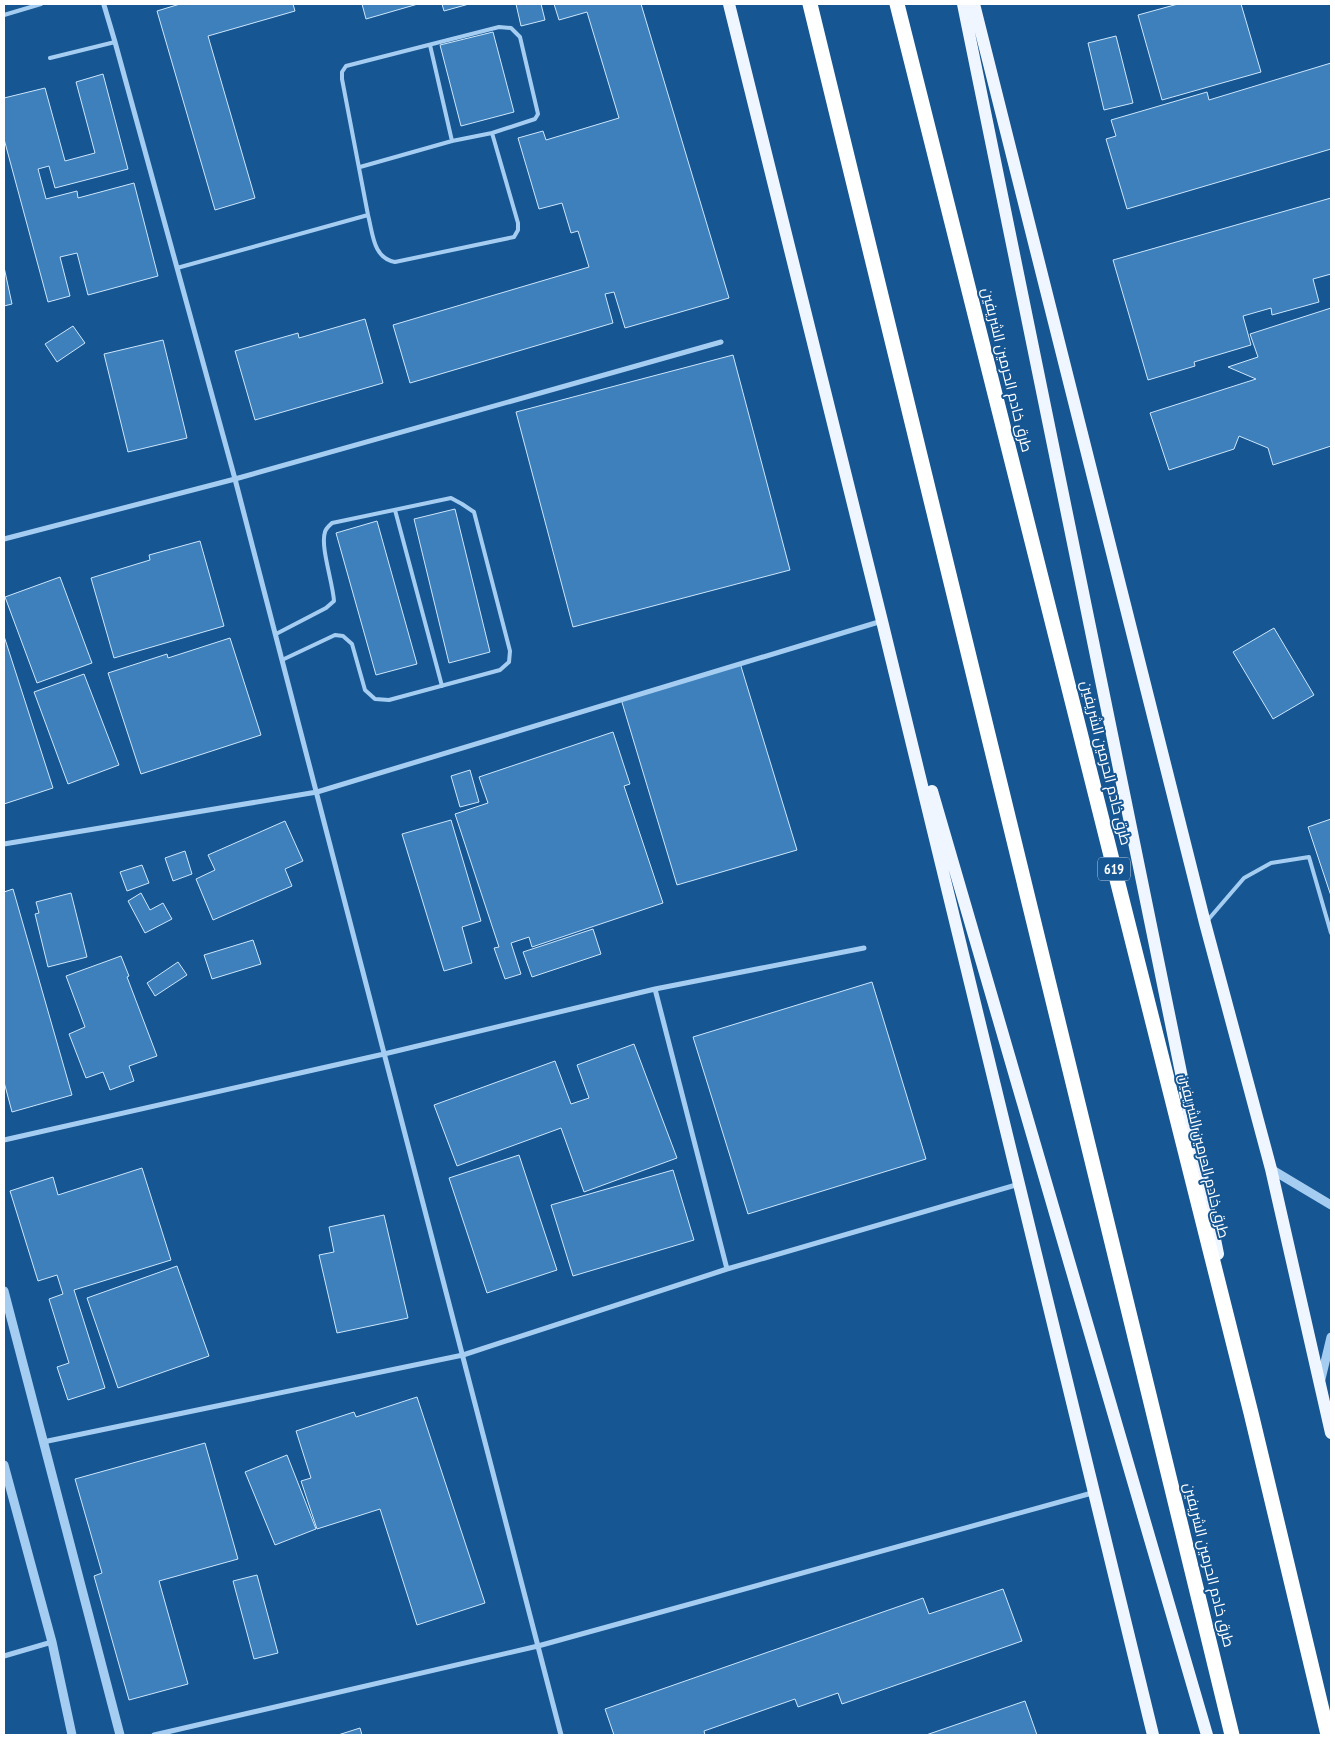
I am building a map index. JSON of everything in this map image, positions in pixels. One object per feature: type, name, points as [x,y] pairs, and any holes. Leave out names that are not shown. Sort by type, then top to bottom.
[{"type":"highway","name":"طرق خادم الحرمين الشريفين","points":[[810,4],[1232,1735]]},
{"type":"highway","name":"طرق خادم الحرمين الشريفين","points":[[897,4],[1250,1413],[1328,1735]]},
{"type":"main road","points":[[729,4],[882,621],[1153,1735]]},
{"type":"main road","points":[[963,4],[1250,1413]]},
{"type":"main road","points":[[974,4],[1205,923],[1270,1169],[1331,1433]]},
{"type":"main road","points":[[882,621],[1207,1735]]},
{"type":"street","points":[[105,4],[276,634],[561,1735]]},
{"type":"street","points":[[4,539],[235,479],[721,342]]},
{"type":"street","points":[[4,844],[317,792],[882,621]]},
{"type":"street","points":[[4,1140],[384,1054],[655,989],[864,948]]},
{"type":"street","points":[[655,989],[727,1269]]},
{"type":"street","points":[[1270,1169],[1331,1205]]},
{"type":"street","points":[[43,1442],[463,1355],[727,1269],[1019,1184]]},
{"type":"street","points":[[4,1291],[120,1735]]},
{"type":"street","points":[[1319,1384],[1331,1337]]},
{"type":"street","points":[[4,1465],[52,1642],[72,1735]]},
{"type":"street","points":[[154,1735],[538,1646],[1094,1493]]},
{"type":"street","points":[[4,1656],[52,1642]]},
{"type":"lane","points":[[4,15],[41,4]]},
{"type":"lane","points":[[360,167],[452,141],[492,133],[535,119],[538,114],[520,36],[511,28],[500,27],[346,66],[342,72],[368,216],[378,253],[386,260],[395,262],[514,237],[518,230],[518,223],[492,133]]},
{"type":"lane","points":[[50,58],[115,42]]},
{"type":"lane","points":[[430,45],[452,141]]},
{"type":"lane","points":[[177,268],[368,216]]},
{"type":"lane","points":[[276,634],[326,608],[334,600],[323,539],[325,530],[332,523],[451,498],[474,512],[510,651],[509,662],[500,670],[389,700],[375,699],[365,690],[352,644],[343,636],[335,635],[282,660]]},
{"type":"lane","points":[[395,510],[442,686]]},
{"type":"lane","points":[[1205,923],[1244,878],[1271,863],[1309,857],[1331,933]]},
{"type":"building","points":[[180,4],[293,4],[295,11],[208,36],[255,198],[215,210],[157,11]]},
{"type":"building","points":[[362,4],[418,4],[366,19]]},
{"type":"building","points":[[442,4],[469,4],[444,11]]},
{"type":"building","points":[[516,4],[541,4],[545,20],[521,26]]},
{"type":"building","points":[[554,4],[641,4],[729,298],[625,328],[614,292],[605,294],[613,323],[410,383],[393,325],[589,267],[578,231],[571,233],[562,203],[539,209],[518,138],[543,131],[546,140],[619,118],[587,12],[559,20]]},
{"type":"building","points":[[1178,4],[1241,4],[1261,72],[1162,100],[1138,15]]},
{"type":"building","points":[[493,32],[514,112],[461,126],[440,45]]},
{"type":"building","points":[[1116,36],[1133,103],[1104,110],[1088,43]]},
{"type":"building","points":[[1331,63],[1331,149],[1127,209],[1106,139],[1116,136],[1111,120],[1207,92],[1209,100]]},
{"type":"building","points":[[103,74],[128,169],[55,188],[49,166],[38,169],[46,199],[77,191],[78,198],[134,183],[158,276],[88,295],[77,253],[60,257],[70,296],[48,302],[4,139],[4,98],[45,88],[65,161],[95,153],[76,82]]},
{"type":"building","points":[[1331,198],[1331,274],[1313,279],[1319,302],[1272,315],[1271,308],[1243,316],[1251,345],[1194,362],[1195,366],[1148,380],[1113,260]]},
{"type":"building","points":[[4,267],[12,304],[4,306]]},
{"type":"building","points":[[1331,308],[1331,446],[1273,465],[1268,448],[1239,436],[1234,449],[1169,470],[1150,413],[1256,379],[1228,367],[1258,357],[1250,334]]},
{"type":"building","points":[[365,319],[383,383],[255,420],[235,351],[298,333],[299,338]]},
{"type":"building","points":[[73,326],[85,343],[57,362],[45,344]]},
{"type":"building","points":[[163,340],[187,438],[128,452],[104,354]]},
{"type":"building","points":[[733,355],[790,570],[573,627],[516,412]]},
{"type":"building","points":[[455,509],[490,652],[449,663],[414,519]]},
{"type":"building","points":[[377,521],[417,664],[376,675],[336,533]]},
{"type":"building","points":[[200,541],[224,626],[114,658],[91,578],[150,560],[149,555]]},
{"type":"building","points":[[60,577],[92,663],[37,683],[5,597]]},
{"type":"building","points":[[1274,628],[1314,695],[1273,719],[1233,652]]},
{"type":"building","points":[[4,636],[53,788],[4,804]]},
{"type":"building","points":[[230,638],[261,735],[141,774],[108,673],[167,654],[168,658]]},
{"type":"building","points":[[740,663],[797,850],[677,885],[621,699]]},
{"type":"building","points":[[84,674],[119,765],[68,784],[34,692]]},
{"type":"building","points":[[613,732],[630,784],[624,786],[663,903],[532,947],[529,937],[511,943],[521,974],[505,979],[494,948],[499,947],[455,814],[488,803],[479,777]]},
{"type":"building","points":[[470,770],[479,802],[460,807],[451,776]]},
{"type":"building","points":[[1331,819],[1331,896],[1308,827]]},
{"type":"building","points":[[451,820],[481,921],[462,927],[472,963],[444,971],[402,834]]},
{"type":"building","points":[[285,821],[303,861],[285,869],[292,886],[213,920],[196,879],[215,870],[208,855]]},
{"type":"building","points":[[185,851],[192,874],[173,881],[165,858]]},
{"type":"building","points":[[142,865],[149,883],[127,891],[120,872]]},
{"type":"building","points":[[13,889],[72,1095],[12,1112],[4,1082],[4,892]]},
{"type":"building","points":[[71,893],[87,957],[48,967],[35,914],[39,913],[36,902]]},
{"type":"building","points":[[141,893],[150,910],[163,903],[172,919],[145,933],[128,901]]},
{"type":"building","points":[[593,929],[601,954],[532,977],[523,952]]},
{"type":"building","points":[[253,940],[261,964],[212,979],[204,955]]},
{"type":"building","points":[[121,956],[157,1056],[129,1066],[134,1081],[110,1090],[103,1072],[86,1078],[69,1034],[85,1027],[66,976]]},
{"type":"building","points":[[178,962],[187,975],[155,996],[147,983]]},
{"type":"building","points":[[872,982],[926,1159],[748,1214],[693,1037]]},
{"type":"building","points":[[634,1044],[677,1158],[584,1192],[561,1128],[457,1166],[434,1105],[555,1061],[571,1104],[589,1098],[577,1065]]},
{"type":"building","points":[[519,1155],[557,1270],[487,1293],[449,1178]]},
{"type":"building","points":[[142,1168],[171,1260],[74,1290],[105,1388],[68,1400],[57,1367],[69,1363],[49,1299],[63,1294],[57,1275],[38,1281],[10,1191],[53,1177],[58,1195]]},
{"type":"building","points":[[673,1170],[694,1240],[573,1276],[551,1205]]},
{"type":"building","points":[[384,1215],[408,1318],[337,1333],[319,1255],[334,1252],[329,1227]]},
{"type":"building","points":[[177,1266],[209,1356],[118,1388],[87,1298]]},
{"type":"building","points":[[417,1397],[485,1603],[417,1625],[380,1509],[317,1529],[301,1481],[311,1478],[296,1431],[354,1412],[356,1417]]},
{"type":"building","points":[[205,1443],[238,1559],[159,1581],[188,1684],[129,1700],[94,1576],[102,1573],[75,1479]]},
{"type":"building","points":[[287,1455],[316,1529],[275,1545],[245,1472]]},
{"type":"building","points":[[257,1575],[278,1653],[254,1659],[233,1581]]},
{"type":"building","points":[[1003,1589],[1022,1641],[842,1704],[838,1693],[798,1707],[795,1699],[704,1731],[705,1735],[614,1735],[605,1709],[923,1598],[929,1614]]},
{"type":"building","points":[[1025,1701],[1037,1735],[926,1735]]},
{"type":"building","points":[[360,1728],[362,1735],[338,1735]]}]
